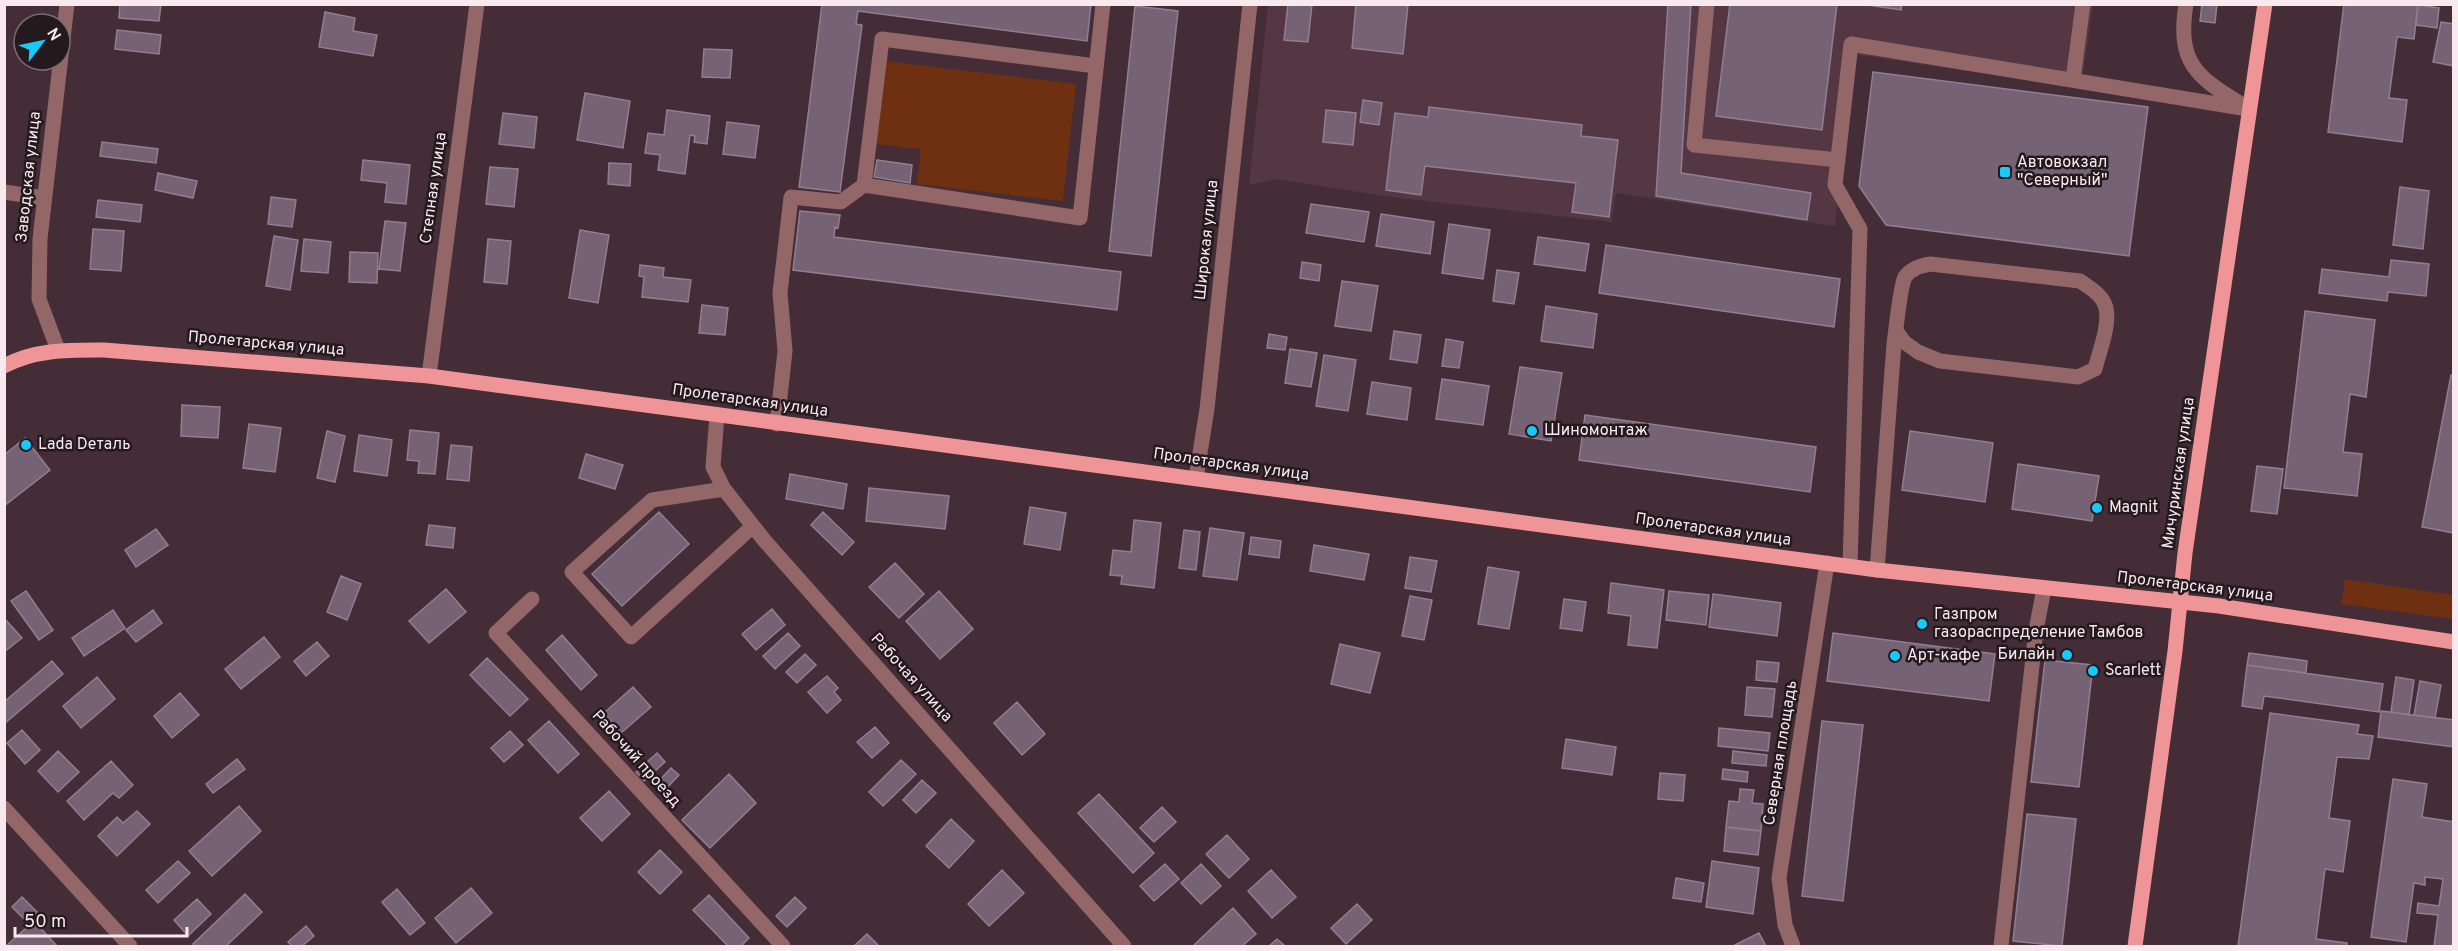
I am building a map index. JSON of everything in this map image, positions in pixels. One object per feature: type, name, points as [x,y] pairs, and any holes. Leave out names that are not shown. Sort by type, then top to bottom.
[{"type":"main road","name":"Мичуринская улица","points":[[2135,946],[2248,109],[2265,4]]},
{"type":"main road","name":"Пролетарская улица","points":[[4,366],[16,360],[58,350],[166,354],[429,376],[1877,570],[2180,602],[2454,642]]},
{"type":"street","name":"Заводская улица","points":[[58,350],[39,300],[40,238],[67,4]]},
{"type":"street","name":"Степная улица","points":[[429,376],[477,4]]},
{"type":"street","points":[[777,424],[785,351],[780,293],[791,197],[841,202],[864,185],[1080,218],[1103,4]]},
{"type":"street","name":"Широкая улица","points":[[1196,478],[1207,409],[1250,4]]},
{"type":"street","points":[[1707,4],[1694,145],[1838,160]]},
{"type":"street","points":[[2073,80],[2083,4]]},
{"type":"street","points":[[2186,4],[2182,31],[2193,68],[2209,85],[2248,109]]},
{"type":"street","points":[[864,185],[882,39],[1096,66]]},
{"type":"street","points":[[1850,566],[1860,229],[1835,185],[1851,44],[2248,109]]},
{"type":"street","points":[[4,192],[44,198]]},
{"type":"street","points":[[1877,570],[1896,331],[1905,278],[1915,268],[1930,264],[2080,281],[2097,292],[2106,308],[2096,369],[2079,377],[1940,361],[1918,352],[1904,342],[1896,331]]},
{"type":"street","name":"Рабочая улица","points":[[717,415],[713,467],[724,489],[753,526],[1124,946]]},
{"type":"street","points":[[724,489],[652,500],[572,572],[631,637],[753,526]]},
{"type":"street","name":"Северная площадь","points":[[1793,946],[1785,926],[1779,878],[1827,563]]},
{"type":"street","points":[[2001,946],[2036,630],[2044,589]]},
{"type":"street","name":"Рабочий проезд","points":[[532,599],[496,633],[783,946]]},
{"type":"street","points":[[4,808],[130,946]]},
{"type":"shaded area","points":[[1268,5],[2093,5],[2081,88],[1853,54],[1835,226],[1616,193],[1612,222],[1391,197],[1276,179],[1249,185]]},
{"type":"shaded area","points":[[885,61],[1076,84],[1063,201],[917,184],[921,149],[876,144]]},
{"type":"shaded area","points":[[2345,579],[2453,595],[2453,619],[2341,604]]},
{"type":"building","points":[[120,4],[161,4],[159,21],[119,18]]},
{"type":"building","points":[[822,4],[1091,4],[1087,41],[858,11],[856,24],[862,25],[840,192],[799,187]]},
{"type":"building","points":[[1288,4],[1312,4],[1308,42],[1284,40]]},
{"type":"building","points":[[1356,4],[1408,4],[1403,54],[1352,48]]},
{"type":"building","points":[[1668,4],[1691,4],[1681,173],[1811,193],[1807,220],[1656,196]]},
{"type":"building","points":[[1730,4],[1837,4],[1822,130],[1716,116]]},
{"type":"building","points":[[1861,4],[1902,4],[1901,10]]},
{"type":"building","points":[[2202,4],[2217,4],[2215,23],[2200,21]]},
{"type":"building","points":[[2344,4],[2418,4],[2414,39],[2397,37],[2389,98],[2407,100],[2402,142],[2328,132]]},
{"type":"building","points":[[2418,5],[2439,8],[2437,28],[2416,25]]},
{"type":"building","points":[[1135,6],[1178,11],[1151,256],[1109,251]]},
{"type":"building","points":[[325,12],[355,18],[353,31],[377,35],[373,56],[319,47]]},
{"type":"building","points":[[2441,22],[2454,24],[2454,66],[2433,62]]},
{"type":"building","points":[[117,30],[161,35],[159,54],[115,49]]},
{"type":"building","points":[[704,49],[732,50],[730,78],[702,77]]},
{"type":"building","points":[[1873,72],[2148,107],[2129,256],[1886,225],[1859,186]]},
{"type":"building","points":[[585,93],[630,101],[623,148],[577,140]]},
{"type":"building","points":[[1363,100],[1382,103],[1379,125],[1360,122]]},
{"type":"building","points":[[1429,107],[1582,125],[1581,136],[1618,140],[1609,217],[1572,212],[1576,183],[1425,166],[1421,195],[1386,190],[1395,113],[1428,117]]},
{"type":"building","points":[[667,110],[710,116],[707,144],[694,142],[695,136],[690,135],[685,174],[658,170],[660,155],[645,153],[648,133],[664,135]]},
{"type":"building","points":[[1326,110],[1356,113],[1353,145],[1323,142]]},
{"type":"building","points":[[503,113],[537,117],[534,148],[499,144]]},
{"type":"building","points":[[727,122],[759,126],[755,158],[723,154]]},
{"type":"building","points":[[102,142],[158,149],[156,163],[100,156]]},
{"type":"building","points":[[363,160],[410,165],[406,204],[385,202],[387,183],[361,180]]},
{"type":"building","points":[[877,160],[912,165],[910,183],[874,177]]},
{"type":"building","points":[[609,163],[631,164],[630,186],[608,184]]},
{"type":"building","points":[[490,167],[518,169],[514,207],[486,204]]},
{"type":"building","points":[[158,173],[197,181],[193,198],[155,190]]},
{"type":"building","points":[[2400,187],[2429,191],[2423,249],[2393,245]]},
{"type":"building","points":[[271,197],[296,200],[292,227],[268,224]]},
{"type":"building","points":[[98,200],[142,205],[140,222],[96,217]]},
{"type":"building","points":[[1311,204],[1369,212],[1364,242],[1306,233]]},
{"type":"building","points":[[800,211],[840,215],[834,237],[1121,272],[1117,310],[793,270]]},
{"type":"building","points":[[1381,214],[1434,222],[1430,254],[1376,246]]},
{"type":"building","points":[[385,221],[406,223],[400,271],[379,269]]},
{"type":"building","points":[[1449,224],[1490,230],[1483,279],[1442,273]]},
{"type":"building","points":[[93,229],[124,231],[121,271],[90,269]]},
{"type":"building","points":[[580,230],[609,235],[598,303],[569,298]]},
{"type":"building","points":[[274,236],[298,240],[290,290],[266,286]]},
{"type":"building","points":[[1538,237],[1589,244],[1585,271],[1534,264]]},
{"type":"building","points":[[304,239],[331,242],[328,273],[301,271]]},
{"type":"building","points":[[488,239],[511,241],[507,284],[484,282]]},
{"type":"building","points":[[1606,245],[1840,279],[1834,327],[1599,293]]},
{"type":"building","points":[[350,252],[378,253],[377,283],[349,282]]},
{"type":"building","points":[[2391,260],[2429,264],[2426,296],[2388,292],[2387,301],[2319,293],[2322,269],[2389,277]]},
{"type":"building","points":[[1302,262],[1321,265],[1319,281],[1300,278]]},
{"type":"building","points":[[640,265],[664,268],[663,277],[691,280],[688,302],[642,297],[644,277],[639,276]]},
{"type":"building","points":[[1497,270],[1519,273],[1514,304],[1493,301]]},
{"type":"building","points":[[1342,281],[1378,286],[1371,331],[1335,326]]},
{"type":"building","points":[[702,305],[728,308],[725,335],[699,333]]},
{"type":"building","points":[[1546,306],[1597,314],[1593,348],[1541,341]]},
{"type":"building","points":[[2305,311],[2375,320],[2366,397],[2350,394],[2343,452],[2362,454],[2357,496],[2284,488]]},
{"type":"building","points":[[1394,331],[1421,335],[1417,363],[1390,359]]},
{"type":"building","points":[[1269,334],[1287,337],[1285,350],[1267,348]]},
{"type":"building","points":[[1446,339],[1463,342],[1459,368],[1442,366]]},
{"type":"building","points":[[1290,349],[1317,353],[1311,387],[1285,383]]},
{"type":"building","points":[[1324,355],[1356,360],[1348,411],[1316,406]]},
{"type":"building","points":[[1520,367],[1562,373],[1551,441],[1509,434]]},
{"type":"building","points":[[2451,375],[2454,375],[2454,533],[2422,527]]},
{"type":"building","points":[[1442,379],[1489,386],[1483,425],[1436,419]]},
{"type":"building","points":[[1372,382],[1411,388],[1407,420],[1367,414]]},
{"type":"building","points":[[182,405],[220,407],[218,438],[181,436]]},
{"type":"building","points":[[1585,415],[1816,447],[1810,492],[1579,460]]},
{"type":"building","points":[[249,424],[281,428],[275,472],[243,468]]},
{"type":"building","points":[[410,430],[439,433],[435,474],[418,473],[419,461],[407,460]]},
{"type":"building","points":[[327,431],[345,436],[335,482],[317,478]]},
{"type":"building","points":[[1910,431],[1993,443],[1985,502],[1902,490]]},
{"type":"building","points":[[359,435],[392,440],[387,476],[354,471]]},
{"type":"building","points":[[25,438],[50,470],[4,506],[4,455]]},
{"type":"building","points":[[451,445],[472,447],[469,481],[447,479]]},
{"type":"building","points":[[586,454],[623,465],[615,489],[579,478]]},
{"type":"building","points":[[2018,464],[2099,476],[2092,521],[2012,509]]},
{"type":"building","points":[[2257,466],[2283,469],[2277,514],[2251,511]]},
{"type":"building","points":[[790,474],[847,484],[843,509],[786,499]]},
{"type":"building","points":[[869,488],[949,496],[945,529],[866,521]]},
{"type":"building","points":[[1030,507],[1066,513],[1060,550],[1024,544]]},
{"type":"building","points":[[659,512],[689,544],[622,606],[592,574]]},
{"type":"building","points":[[823,512],[854,542],[842,555],[811,525]]},
{"type":"building","points":[[1134,520],[1161,523],[1154,588],[1121,584],[1122,576],[1110,575],[1113,550],[1131,552]]},
{"type":"building","points":[[429,525],[455,528],[453,548],[426,545]]},
{"type":"building","points":[[1210,528],[1244,533],[1237,580],[1203,576]]},
{"type":"building","points":[[156,529],[168,545],[136,567],[125,550]]},
{"type":"building","points":[[1184,530],[1200,532],[1196,570],[1179,568]]},
{"type":"building","points":[[1251,537],[1281,541],[1279,558],[1249,554]]},
{"type":"building","points":[[1314,545],[1369,554],[1364,580],[1310,571]]},
{"type":"building","points":[[1410,557],[1437,561],[1431,592],[1405,588]]},
{"type":"building","points":[[895,563],[924,594],[899,618],[869,587]]},
{"type":"building","points":[[1488,567],[1519,572],[1509,629],[1478,624]]},
{"type":"building","points":[[341,576],[361,584],[347,620],[327,612]]},
{"type":"building","points":[[1611,583],[1664,590],[1657,648],[1628,645],[1631,616],[1608,613]]},
{"type":"building","points":[[446,589],[466,612],[429,643],[409,621]]},
{"type":"building","points":[[26,591],[53,630],[39,640],[11,601]]},
{"type":"building","points":[[939,591],[973,629],[940,659],[906,621]]},
{"type":"building","points":[[1669,591],[1709,595],[1706,625],[1666,620]]},
{"type":"building","points":[[1713,594],[1781,603],[1777,636],[1709,627]]},
{"type":"building","points":[[1410,596],[1432,600],[1424,640],[1402,636]]},
{"type":"building","points":[[1564,599],[1586,602],[1582,631],[1560,628]]},
{"type":"building","points":[[772,609],[785,625],[756,650],[742,634]]},
{"type":"building","points":[[113,610],[125,628],[84,656],[72,638]]},
{"type":"building","points":[[153,610],[162,623],[136,642],[126,630]]},
{"type":"building","points":[[4,618],[22,638],[4,652]]},
{"type":"building","points":[[788,633],[800,646],[775,669],[763,656]]},
{"type":"building","points":[[1833,633],[1995,654],[1989,701],[1827,681]]},
{"type":"building","points":[[562,635],[597,675],[581,690],[546,650]]},
{"type":"building","points":[[264,637],[280,657],[241,689],[225,669]]},
{"type":"building","points":[[317,642],[329,656],[306,676],[294,661]]},
{"type":"building","points":[[1340,644],[1380,653],[1370,693],[1331,684]]},
{"type":"building","points":[[2249,653],[2307,661],[2306,673],[2247,665]]},
{"type":"building","points":[[805,654],[816,665],[797,683],[786,672]]},
{"type":"building","points":[[487,658],[528,699],[510,716],[470,675]]},
{"type":"building","points":[[2045,660],[2093,665],[2079,787],[2031,782]]},
{"type":"building","points":[[52,661],[63,674],[4,724],[4,702]]},
{"type":"building","points":[[1757,661],[1779,663],[1777,682],[1756,680]]},
{"type":"building","points":[[2247,665],[2383,684],[2379,712],[2264,696],[2262,709],[2242,706]]},
{"type":"building","points":[[827,676],[838,688],[834,692],[841,700],[827,713],[808,692]]},
{"type":"building","points":[[97,677],[115,699],[81,728],[63,706]]},
{"type":"building","points":[[2396,677],[2414,680],[2409,715],[2391,712]]},
{"type":"building","points":[[2420,681],[2441,685],[2435,718],[2414,715]]},
{"type":"building","points":[[633,687],[651,707],[621,733],[604,713]]},
{"type":"building","points":[[1747,687],[1775,689],[1772,717],[1745,715]]},
{"type":"building","points":[[180,693],[199,715],[172,738],[154,716]]},
{"type":"building","points":[[1017,702],[1045,734],[1022,755],[994,723]]},
{"type":"building","points":[[2381,711],[2454,720],[2454,747],[2378,737]]},
{"type":"building","points":[[2270,713],[2359,725],[2357,734],[2373,736],[2369,759],[2337,757],[2329,818],[2350,821],[2343,872],[2325,869],[2316,939],[2347,943],[2347,946],[2238,946]]},
{"type":"building","points":[[549,721],[579,754],[558,773],[528,740]]},
{"type":"building","points":[[1822,721],[1863,725],[1843,901],[1802,896]]},
{"type":"building","points":[[875,727],[889,743],[872,758],[857,742]]},
{"type":"building","points":[[1719,728],[1770,733],[1768,751],[1718,746]]},
{"type":"building","points":[[22,730],[40,750],[25,764],[7,743]]},
{"type":"building","points":[[510,731],[523,745],[504,762],[491,748]]},
{"type":"building","points":[[1566,739],[1616,747],[1612,775],[1562,768]]},
{"type":"building","points":[[58,751],[79,772],[58,792],[38,771]]},
{"type":"building","points":[[1733,751],[1767,755],[1766,766],[1732,763]]},
{"type":"building","points":[[657,753],[665,762],[644,781],[636,772]]},
{"type":"building","points":[[237,759],[245,769],[213,793],[206,784]]},
{"type":"building","points":[[901,760],[916,774],[883,806],[869,792]]},
{"type":"building","points":[[111,761],[133,785],[119,798],[113,793],[84,820],[67,801]]},
{"type":"building","points":[[671,768],[679,775],[663,792],[655,785]]},
{"type":"building","points":[[1723,769],[1748,772],[1747,782],[1722,779]]},
{"type":"building","points":[[1660,773],[1685,775],[1683,801],[1658,799]]},
{"type":"building","points":[[729,774],[756,803],[710,848],[682,820]]},
{"type":"building","points":[[2393,779],[2427,784],[2422,817],[2454,822],[2454,946],[2434,946],[2438,915],[2417,913],[2418,903],[2439,906],[2443,879],[2425,877],[2425,885],[2414,883],[2406,942],[2371,937]]},
{"type":"building","points":[[922,780],[936,793],[916,813],[903,800]]},
{"type":"building","points":[[1740,789],[1754,790],[1752,803],[1763,804],[1761,831],[1726,827],[1729,801],[1739,802]]},
{"type":"building","points":[[609,791],[630,814],[602,841],[580,818]]},
{"type":"building","points":[[1099,794],[1154,853],[1133,873],[1078,813]]},
{"type":"building","points":[[239,806],[261,831],[212,876],[189,851]]},
{"type":"building","points":[[1162,807],[1176,822],[1154,842],[1140,828]]},
{"type":"building","points":[[137,811],[150,824],[117,856],[98,836],[117,817],[123,823]]},
{"type":"building","points":[[2027,814],[2076,819],[2062,946],[2013,941]]},
{"type":"building","points":[[951,819],[974,841],[949,868],[926,846]]},
{"type":"building","points":[[1726,827],[1761,831],[1758,855],[1724,851]]},
{"type":"building","points":[[1227,835],[1249,859],[1229,878],[1206,854]]},
{"type":"building","points":[[660,850],[682,872],[660,894],[638,872]]},
{"type":"building","points":[[178,861],[190,873],[158,903],[146,890]]},
{"type":"building","points":[[1712,861],[1759,868],[1753,914],[1706,907]]},
{"type":"building","points":[[1165,864],[1179,879],[1154,901],[1140,886]]},
{"type":"building","points":[[1201,864],[1221,886],[1201,904],[1181,883]]},
{"type":"building","points":[[1002,870],[1024,893],[989,926],[968,904]]},
{"type":"building","points":[[1271,870],[1296,897],[1272,918],[1248,891]]},
{"type":"building","points":[[1676,878],[1704,883],[1701,902],[1673,898]]},
{"type":"building","points":[[471,888],[492,913],[456,943],[435,918]]},
{"type":"building","points":[[397,889],[425,923],[410,935],[382,902]]},
{"type":"building","points":[[245,894],[262,912],[226,946],[196,946],[193,944]]},
{"type":"building","points":[[709,895],[749,938],[741,946],[728,946],[693,910]]},
{"type":"building","points":[[22,897],[37,912],[27,922],[12,907]]},
{"type":"building","points":[[795,897],[806,908],[787,927],[776,916]]},
{"type":"building","points":[[197,899],[211,914],[188,936],[174,920]]},
{"type":"building","points":[[1357,904],[1372,920],[1346,944],[1331,928]]},
{"type":"building","points":[[1233,908],[1256,934],[1242,946],[1193,946]]},
{"type":"building","points":[[34,921],[57,946],[6,946]]},
{"type":"building","points":[[306,926],[314,936],[302,946],[292,946],[288,942]]},
{"type":"building","points":[[1759,933],[1766,946],[1733,946]]},
{"type":"building","points":[[867,934],[879,946],[854,946]]},
{"type":"building","points":[[1277,939],[1285,946],[1269,946]]},
{"type":"place","name":"Автовокзал \"Северный\"","points":[[2005,172]]},
{"type":"place","name":"Шиномонтаж","points":[[1532,431]]},
{"type":"place","name":"Lada Dеталь","points":[[26,445]]},
{"type":"place","name":"Magnit","points":[[2097,508]]},
{"type":"place","name":"Газпром газораспределение Тамбов","points":[[1922,624]]},
{"type":"place","name":"Билайн","points":[[2067,655]]},
{"type":"place","name":"Арт-кафе","points":[[1895,656]]},
{"type":"place","name":"Scarlett","points":[[2093,671]]}]
